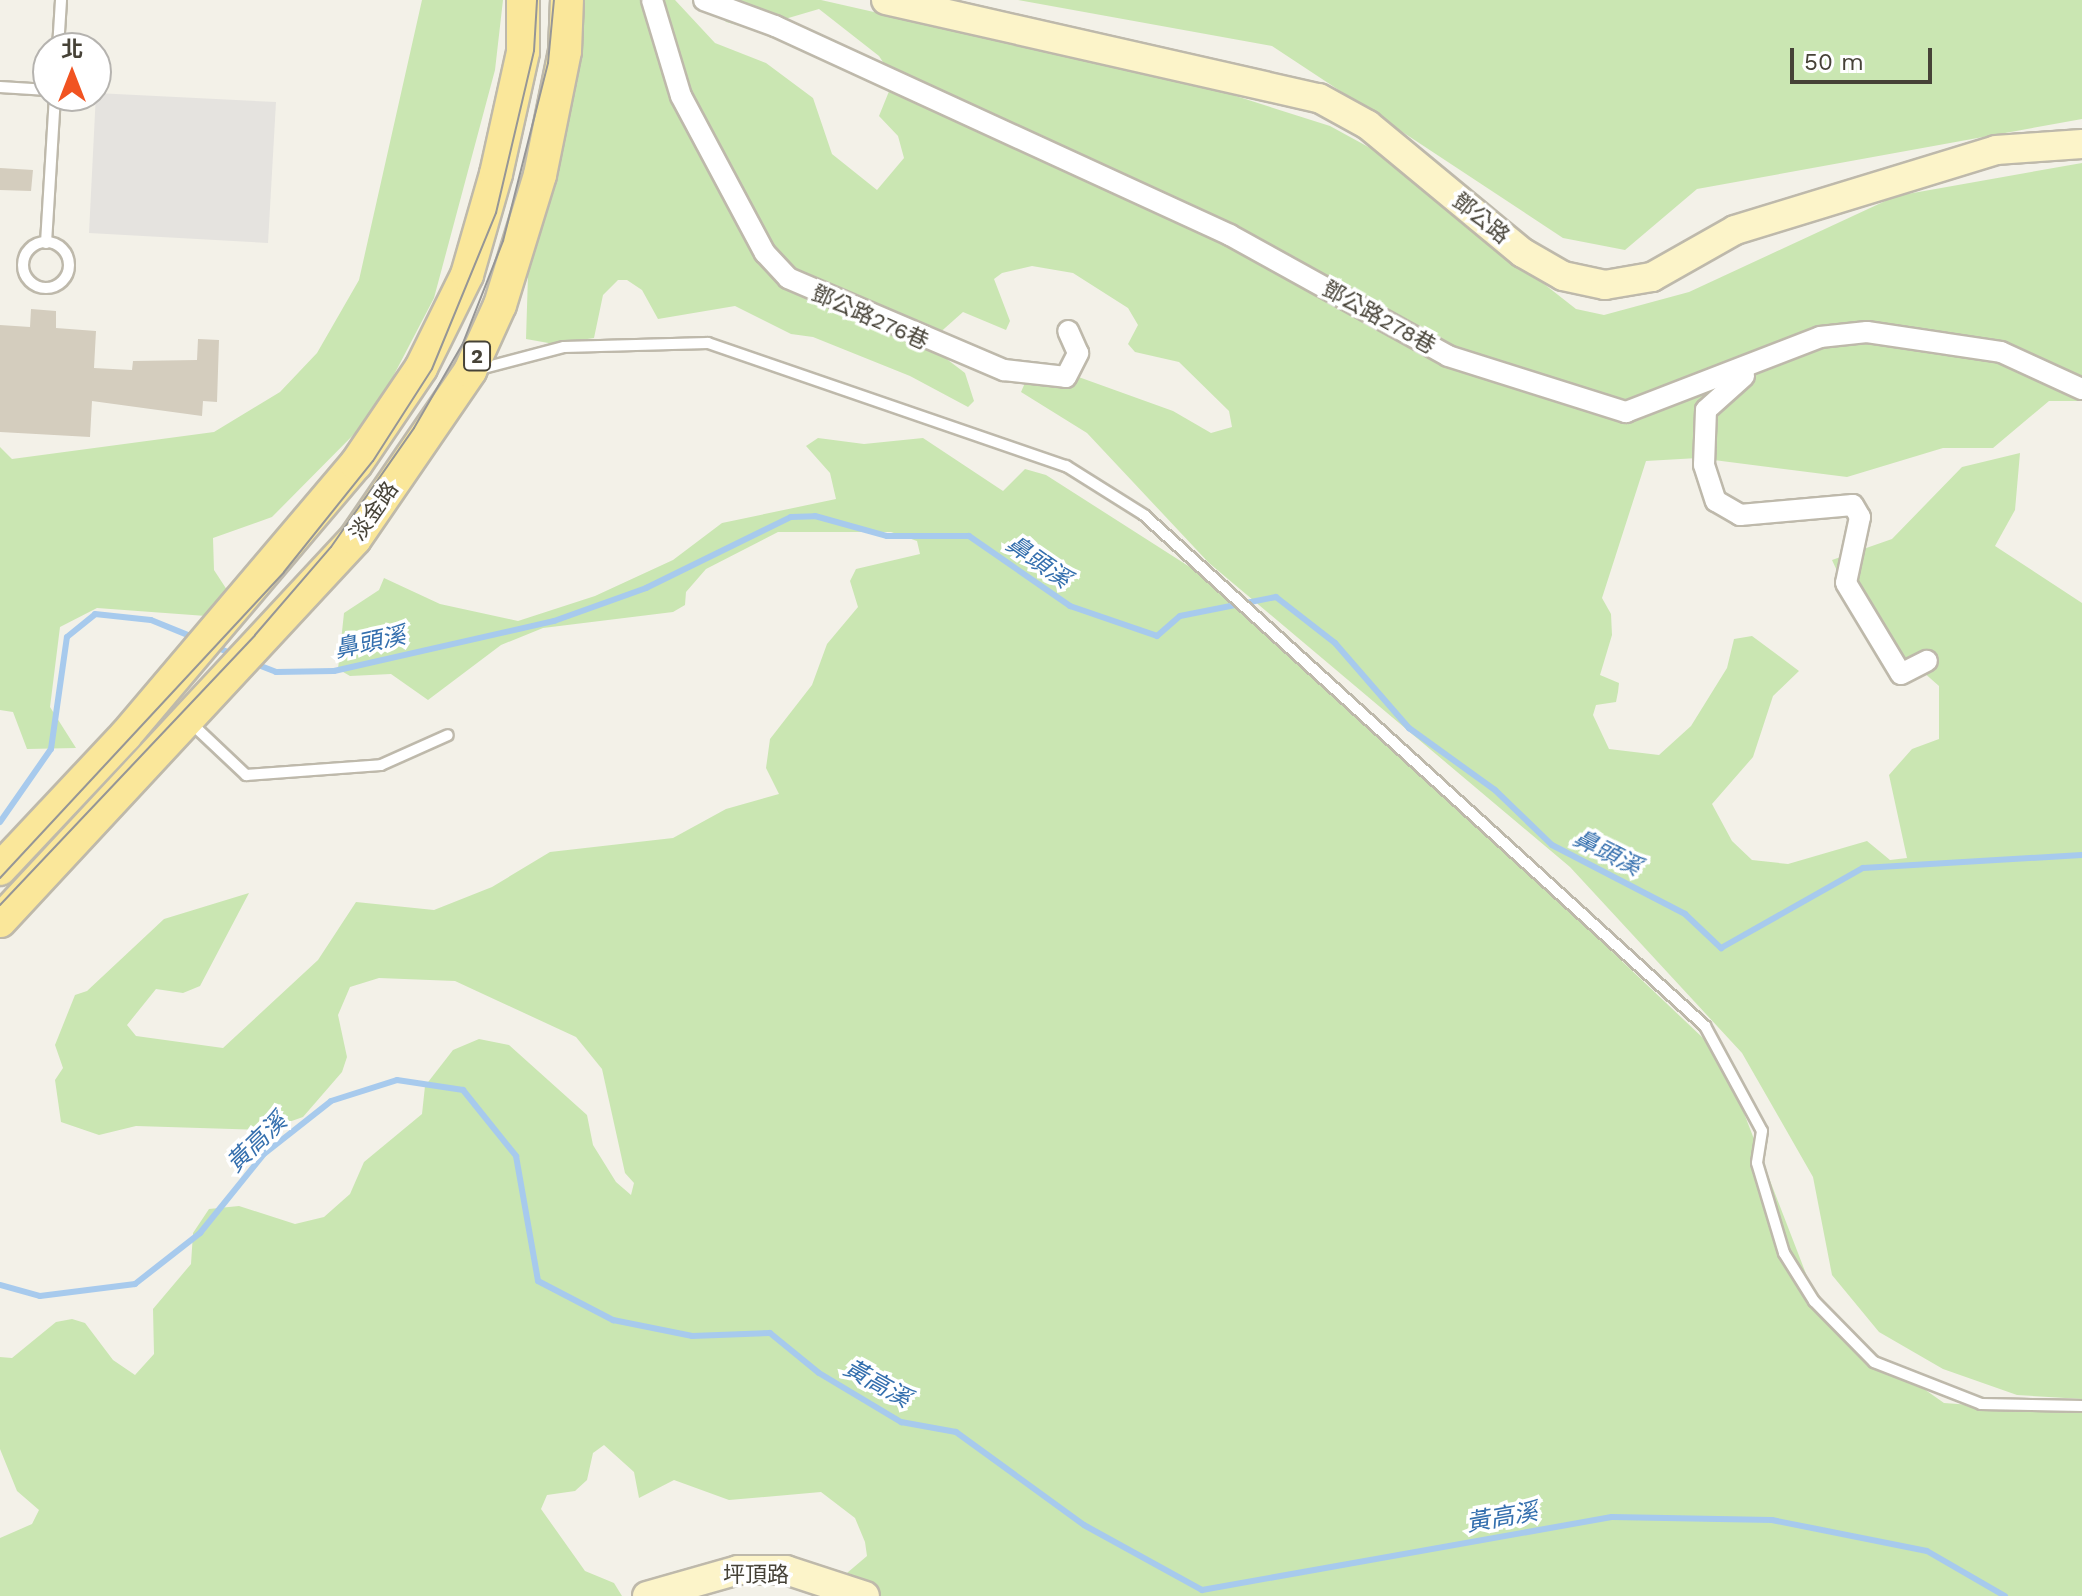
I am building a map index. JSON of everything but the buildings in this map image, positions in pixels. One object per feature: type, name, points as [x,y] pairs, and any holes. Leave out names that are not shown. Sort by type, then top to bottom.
[{"type":"main road","name":"淡金路","points":[[0,869],[205,642],[356,464],[421,368],[467,275],[523,52],[523,0]]},
{"type":"main road","name":"淡金路","points":[[0,921],[190,722],[355,539],[470,371],[500,305],[540,175],[565,51],[567,0]]},
{"type":"street","name":"鄧公路276巷","points":[[652,0],[681,96],[765,253],[788,278],[1004,370],[1066,377],[1078,353],[1068,331]]},
{"type":"street","name":"鄧公路278巷","points":[[704,0],[775,26],[1230,235],[1448,356],[1626,412],[1820,337],[1867,332],[2001,352],[2082,389]]},
{"type":"street","name":"鄧公路","points":[[886,0],[1319,98],[1368,125],[1523,253],[1563,276],[1605,285],[1652,277],[1735,230],[1996,150],[2082,144]]},
{"type":"street","points":[[1776,355],[1706,410],[1704,465],[1716,501],[1740,515],[1853,505],[1860,517],[1846,583],[1901,674],[1927,661]]},
{"type":"street","name":"坪頂路","points":[[647,1596],[738,1570],[786,1570],[865,1596]]},
{"type":"lane","points":[[59,32],[61,0]]},
{"type":"lane","points":[[0,87],[32,89]]},
{"type":"lane","points":[[46,243],[54,112]]},
{"type":"lane","points":[[46,243],[63,251],[69,270],[58,285],[44,288],[28,279],[24,267],[32,248],[46,243]]},
{"type":"lane","points":[[470,371],[564,347],[708,343],[1066,466],[1144,515],[1705,1026],[1762,1131],[1757,1163],[1784,1253],[1814,1301],[1874,1362],[1981,1404],[2082,1406]]},
{"type":"lane","points":[[190,722],[246,775],[381,765],[448,735]]},
{"type":"green space","points":[[422,0],[503,0],[495,70],[434,298],[373,415],[272,517],[213,538],[214,570],[229,593],[206,616],[97,608],[60,627],[50,707],[76,748],[27,749],[13,712],[0,710],[0,447],[12,459],[214,432],[280,392],[317,353],[359,280]]},
{"type":"green space","points":[[585,0],[675,0],[715,43],[766,63],[813,98],[832,154],[877,190],[904,158],[898,136],[879,116],[894,79],[879,56],[819,9],[751,29],[726,22],[708,0],[821,0],[1217,90],[1330,126],[1372,149],[1576,309],[1604,315],[1689,292],[1896,196],[2082,163],[2082,401],[2049,401],[1993,448],[1943,448],[1847,477],[1698,458],[1646,461],[1602,598],[1611,614],[1612,635],[1600,675],[1619,683],[1616,702],[1596,705],[1593,715],[1609,749],[1659,755],[1691,726],[1727,668],[1734,639],[1752,636],[1799,671],[1773,696],[1753,757],[1712,804],[1732,841],[1752,860],[1788,864],[1867,841],[1890,860],[1907,858],[1889,775],[1912,749],[1939,739],[1939,686],[1922,671],[1886,662],[1874,651],[1832,560],[1892,539],[1962,467],[2020,453],[2015,510],[1995,546],[2082,603],[2082,1399],[2017,1395],[1943,1369],[1879,1332],[1832,1275],[1813,1177],[1742,1053],[1570,867],[1209,563],[1087,433],[1021,392],[1028,376],[1073,375],[1173,411],[1211,433],[1232,427],[1229,411],[1179,362],[1135,352],[1128,344],[1138,325],[1128,308],[1073,273],[1032,266],[1002,273],[994,279],[1010,321],[1006,330],[963,312],[927,344],[965,373],[974,401],[968,407],[910,376],[813,337],[791,334],[735,306],[658,319],[642,290],[627,280],[618,280],[603,295],[594,338],[554,344],[526,339],[528,275],[559,162]]},
{"type":"green space","points":[[1018,0],[2082,0],[2082,119],[1697,189],[1625,250],[1563,238],[1272,46]]},
{"type":"green space","points":[[818,438],[864,444],[923,438],[1003,491],[1025,469],[1046,475],[1240,599],[1722,1056],[1808,1279],[1840,1330],[1944,1403],[2082,1413],[2082,1596],[860,1596],[847,1585],[847,1573],[867,1556],[865,1542],[855,1518],[821,1492],[729,1500],[674,1480],[639,1498],[634,1472],[604,1445],[593,1453],[587,1480],[575,1491],[547,1495],[541,1509],[585,1571],[614,1583],[622,1596],[0,1596],[0,1538],[32,1524],[39,1510],[17,1491],[0,1449],[0,1357],[12,1358],[56,1322],[72,1319],[85,1323],[113,1360],[135,1375],[154,1354],[153,1309],[191,1264],[193,1233],[209,1209],[239,1206],[295,1224],[324,1217],[350,1194],[364,1162],[422,1114],[425,1086],[453,1050],[479,1039],[509,1045],[587,1115],[593,1145],[616,1182],[631,1195],[634,1183],[625,1173],[602,1069],[576,1037],[455,981],[379,978],[350,987],[338,1015],[347,1057],[342,1072],[303,1117],[266,1130],[136,1126],[99,1135],[61,1122],[55,1080],[63,1068],[55,1045],[75,995],[87,991],[164,919],[249,893],[200,986],[183,993],[156,989],[127,1025],[136,1036],[223,1048],[318,960],[356,902],[434,910],[492,887],[550,852],[673,838],[726,809],[779,794],[766,768],[770,739],[812,685],[827,644],[858,607],[850,581],[856,569],[920,554],[917,541],[891,532],[778,532],[706,569],[686,592],[685,605],[673,612],[543,628],[501,645],[428,700],[391,674],[350,676],[338,669],[344,613],[379,590],[384,578],[440,604],[518,621],[595,596],[673,560],[722,523],[836,499],[830,473],[806,446]]},
{"type":"shaded area","points":[[112,94],[276,102],[268,243],[89,233],[95,112],[112,112]]},
{"type":"waterway","name":"鼻頭溪","points":[[253,663],[276,672],[334,671],[554,621],[646,588],[791,517],[815,516],[887,536],[969,536],[1070,606],[1157,636],[1180,616],[1276,597],[1335,643],[1409,728],[1495,790],[1552,845],[1685,914],[1721,948],[1863,868],[2082,855]]},
{"type":"waterway","name":"鼻頭溪","points":[[0,822],[51,749],[67,637],[95,614],[151,620],[195,638]]},
{"type":"waterway","name":"鼻頭溪","points":[[213,646],[235,655]]},
{"type":"waterway","name":"黃高溪","points":[[0,1285],[40,1296],[135,1284],[200,1233],[264,1154],[331,1101],[397,1080],[463,1090],[516,1156],[538,1281],[613,1320],[692,1336],[770,1333],[819,1373],[901,1422],[956,1432],[1084,1525],[1202,1590],[1612,1517],[1772,1520],[1927,1551],[2005,1596]]},
{"type":"tram line","points":[[0,878],[284,572],[373,461],[432,369],[496,213],[534,51],[537,0]]},
{"type":"tram line","points":[[0,905],[255,635],[331,547],[414,428],[463,343],[503,241],[548,63],[554,0]]}]
